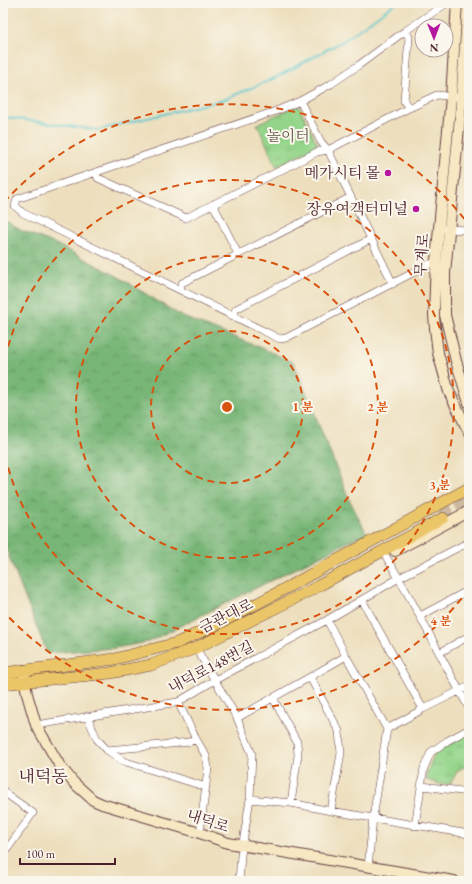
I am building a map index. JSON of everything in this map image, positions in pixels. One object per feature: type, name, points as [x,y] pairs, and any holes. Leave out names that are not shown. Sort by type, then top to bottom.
[{"type":"main road","name":"무계로","points":[[457,3],[456,97],[450,229],[440,273],[434,315],[434,328],[438,353],[449,392],[469,432]]},
{"type":"main road","name":"무계로","points":[[468,3],[436,261],[440,273],[445,315],[456,361],[469,403]]},
{"type":"main road","points":[[3,673],[115,659],[177,643],[222,622],[275,594],[469,488]]},
{"type":"main road","points":[[274,608],[315,592],[469,511]]},
{"type":"main road","name":"금관대로","points":[[3,684],[110,673],[151,665],[196,648],[311,590],[442,514],[223,628],[177,643]]},
{"type":"main road","name":"내덕로","points":[[24,670],[27,694],[36,725],[60,766],[74,783],[93,800],[200,833],[228,844],[454,881]]},
{"type":"street","points":[[436,261],[286,338],[280,339],[23,213],[15,206],[17,199],[276,111],[300,100],[331,84],[405,31],[448,3]]},
{"type":"street","points":[[405,31],[409,37],[404,101],[409,108]]},
{"type":"street","points":[[96,173],[98,178],[186,218],[317,152],[328,150],[437,95],[456,97]]},
{"type":"street","points":[[300,100],[321,142],[328,150],[393,284]]},
{"type":"street","points":[[180,289],[182,283],[351,197]]},
{"type":"street","points":[[213,204],[238,254]]},
{"type":"street","points":[[439,228],[469,230]]},
{"type":"street","points":[[233,316],[236,309],[371,239]]},
{"type":"street","name":"내덕로148번길","points":[[36,725],[178,702],[215,680],[327,620],[399,578],[469,542]]},
{"type":"street","points":[[385,555],[420,616],[469,708]]},
{"type":"street","points":[[420,616],[469,590]]},
{"type":"street","points":[[362,600],[423,709]]},
{"type":"street","points":[[327,620],[387,729],[373,818],[368,867]]},
{"type":"street","points":[[439,653],[469,636]]},
{"type":"street","points":[[196,648],[237,718],[252,754],[250,799],[242,846],[239,881]]},
{"type":"street","points":[[237,718],[310,678],[346,656]]},
{"type":"street","points":[[310,678],[339,731],[341,753],[331,811]]},
{"type":"street","points":[[387,729],[469,686]]},
{"type":"street","points":[[273,698],[297,742],[298,755],[291,803]]},
{"type":"street","points":[[178,702],[206,756],[208,768],[200,833]]},
{"type":"street","points":[[88,716],[97,739],[107,750],[123,761],[206,787]]},
{"type":"street","points":[[415,826],[424,768],[431,752],[469,729]]},
{"type":"street","points":[[107,750],[189,742],[196,739]]},
{"type":"street","points":[[422,786],[469,792]]},
{"type":"street","points":[[3,790],[33,813],[3,855]]},
{"type":"street","points":[[250,799],[291,803],[415,826],[469,834]]},
{"type":"green space","name":"놀이터","points":[[298,105],[318,145],[277,167],[257,124]]},
{"type":"green space","points":[[3,219],[20,230],[56,244],[117,276],[183,317],[264,349],[294,363],[349,499],[367,534],[356,538],[148,642],[115,648],[47,653],[3,542]]},
{"type":"green space","points":[[469,733],[469,765],[458,770],[450,784],[439,784],[427,780],[426,775],[435,753]]},
{"type":"waterway","points":[[3,117],[97,130],[223,100],[275,78],[343,41],[396,3]]},
{"type":"tunnel","points":[[440,511],[469,495]]},
{"type":"tunnel","points":[[443,518],[469,504]]},
{"type":"place","name":"메가시티 몰","points":[[388,173]]},
{"type":"place","name":"장유여객터미널","points":[[416,209]]},
{"type":"district","name":"내덕동","points":[[43,776]]}]
